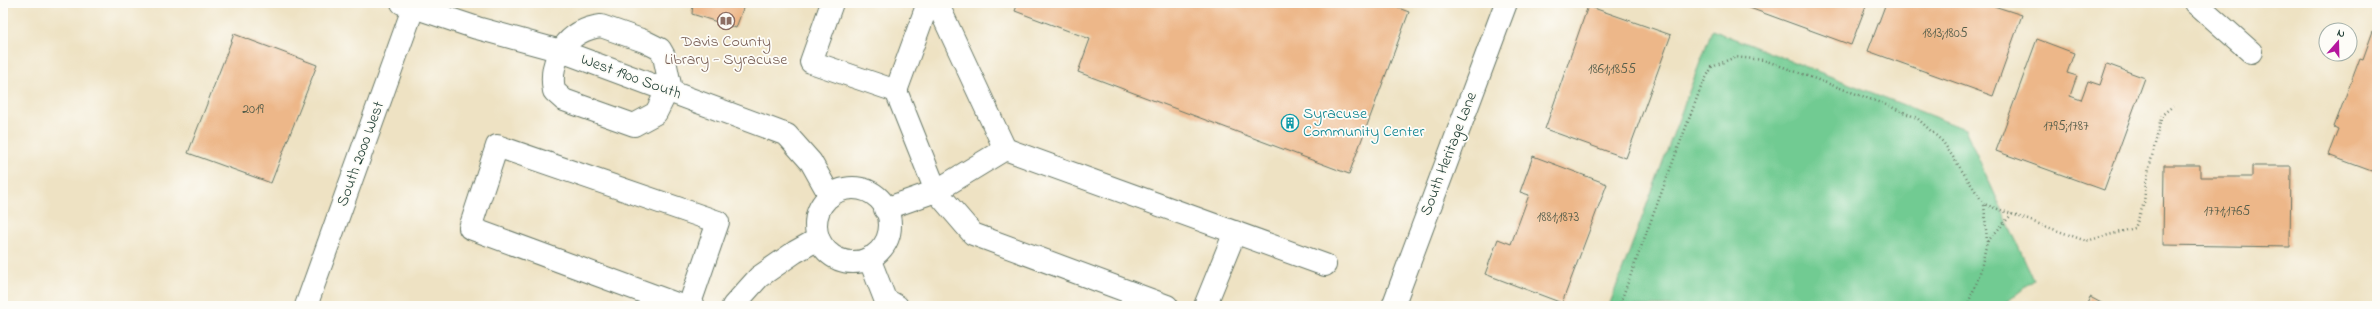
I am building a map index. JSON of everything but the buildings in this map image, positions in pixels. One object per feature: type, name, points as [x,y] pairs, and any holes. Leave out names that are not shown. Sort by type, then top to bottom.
[{"type":"street","points":[[832,3],[812,62],[896,91]]},
{"type":"street","points":[[928,3],[896,91],[936,191],[973,234],[1167,306]]},
{"type":"street","points":[[937,3],[1005,149],[1325,264]]},
{"type":"street","name":"South Heritage Lane","points":[[1393,306],[1506,3]]},
{"type":"street","points":[[2196,3],[2251,52]]},
{"type":"street","name":"West 1900 South","points":[[410,4],[560,51],[787,135],[811,162],[830,196]]},
{"type":"street","name":"South 2000 West","points":[[306,306],[410,4]]},
{"type":"street","points":[[601,26],[660,49],[664,56],[670,85],[668,90],[656,113],[634,125],[564,100],[554,91],[552,78],[554,65],[564,45],[590,27],[601,26]]},
{"type":"street","points":[[682,306],[470,228],[497,146],[718,222],[689,306]]},
{"type":"street","points":[[886,209],[936,191],[1005,149]]},
{"type":"street","points":[[853,188],[865,190],[876,196],[886,209],[890,229],[886,241],[879,251],[869,258],[858,262],[845,261],[834,257],[818,239],[816,216],[822,204],[830,196],[841,190],[853,188]]},
{"type":"street","points":[[1205,306],[1235,232]]},
{"type":"street","points":[[733,306],[759,277],[795,252],[818,239]]},
{"type":"street","points":[[869,258],[885,299],[897,306]]},
{"type":"path","points":[[1618,306],[1701,86],[1712,68],[1735,57],[1764,60],[1889,106],[1917,118],[1944,142],[1984,204],[1987,242],[1979,277],[1967,306]]},
{"type":"path","points":[[1984,204],[2086,241],[2135,228],[2144,203],[2146,181],[2162,115],[2173,106]]},
{"type":"path","points":[[1987,242],[2012,214]]},
{"type":"green space","points":[[1712,30],[1965,129],[2034,280],[2002,306],[1609,306]]},
{"type":"place","name":"Davis County Library - Syracuse","points":[[726,21]]},
{"type":"place","name":"Syracuse Community Center","points":[[1290,123]]}]
